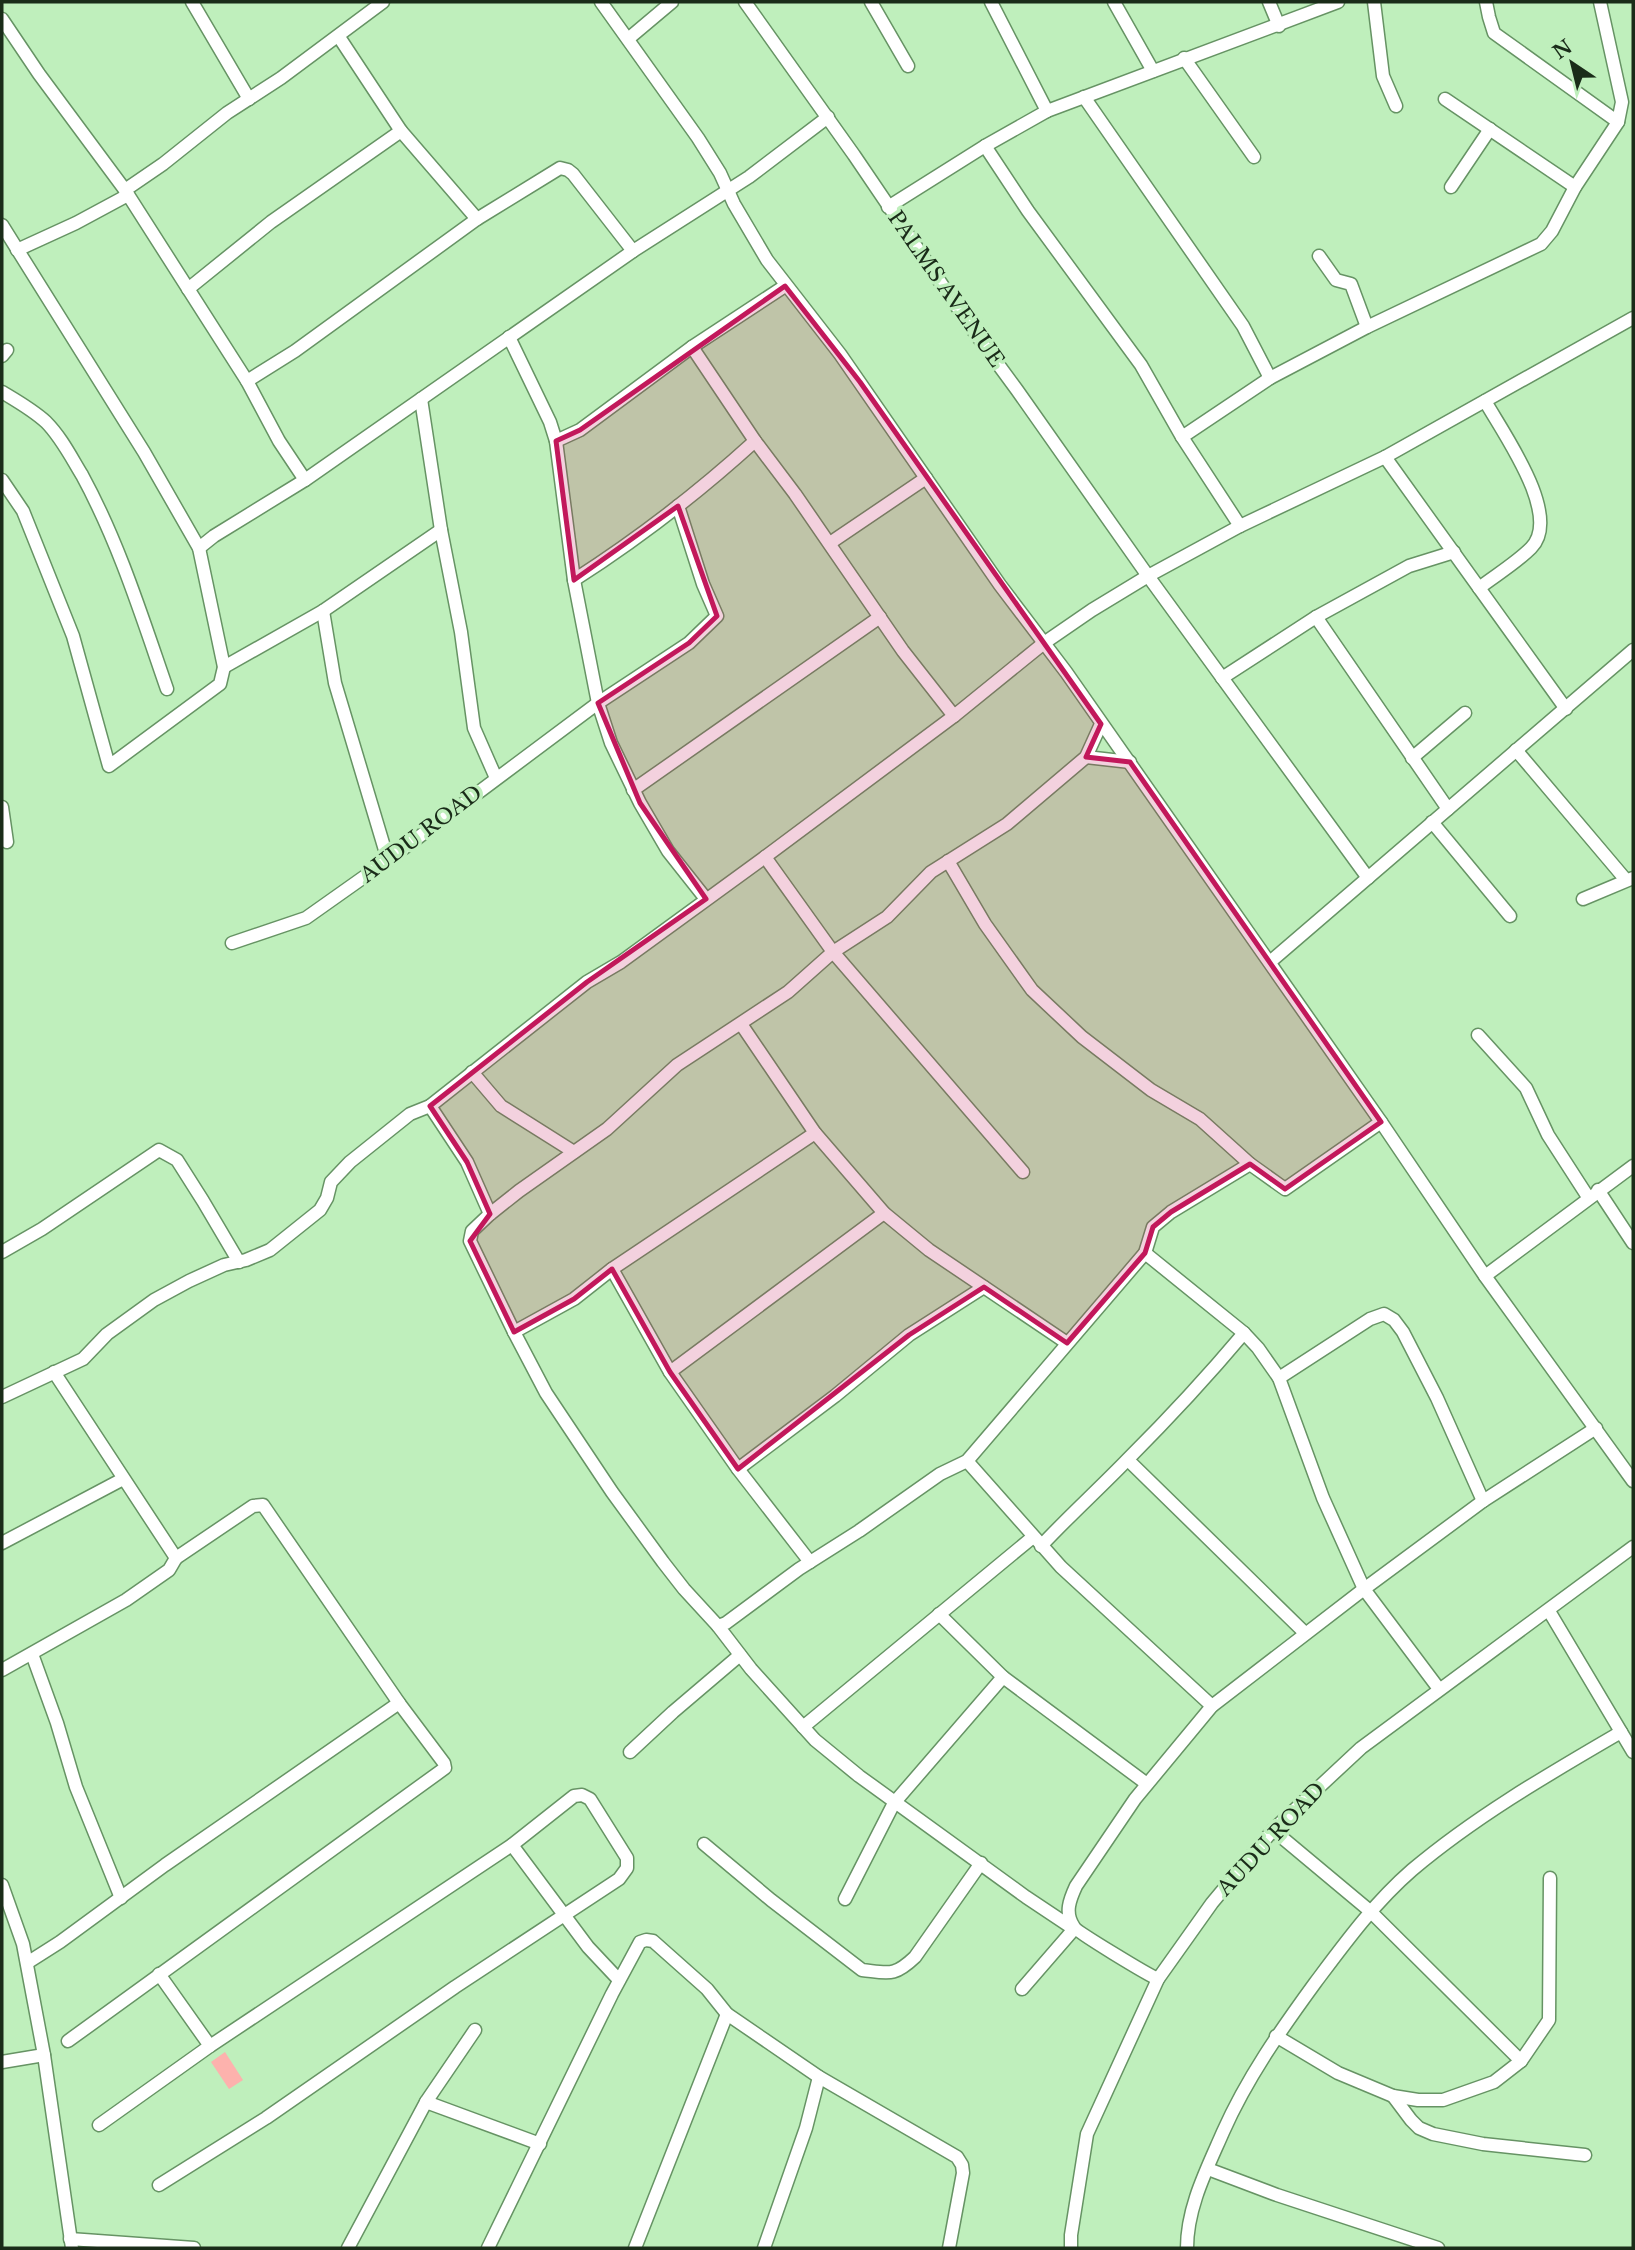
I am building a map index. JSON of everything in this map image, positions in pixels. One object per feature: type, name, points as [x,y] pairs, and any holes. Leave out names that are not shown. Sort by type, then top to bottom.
[{"type":"street","points":[[17,250],[58,232],[127,193],[249,99],[339,37],[383,2]]},
{"type":"street","points":[[601,2],[698,138],[720,173],[727,192],[785,286],[840,354],[1000,585],[1130,762],[1485,1276],[1633,1481]]},
{"type":"street","points":[[628,39],[672,2]]},
{"type":"street","name":"PALMS AVENUE","points":[[745,2],[1148,576],[1367,878]]},
{"type":"street","points":[[871,2],[908,66]]},
{"type":"street","points":[[991,2],[1047,111]]},
{"type":"street","points":[[1114,2],[1153,71]]},
{"type":"street","points":[[1269,2],[1279,26]]},
{"type":"street","points":[[888,207],[1047,111],[1338,2]]},
{"type":"street","points":[[1374,2],[1383,76],[1396,106]]},
{"type":"street","points":[[1486,2],[1494,33],[1618,122]]},
{"type":"street","points":[[1182,437],[1270,378],[1367,327],[1541,244],[1552,231],[1575,187],[1618,122],[1628,99],[1600,2]]},
{"type":"street","points":[[194,3],[249,99]]},
{"type":"street","points":[[2,19],[127,193],[247,381],[279,441],[305,480]]},
{"type":"street","points":[[339,37],[401,131],[477,219]]},
{"type":"street","points":[[1184,58],[1254,158]]},
{"type":"street","points":[[1084,97],[1243,327],[1270,378]]},
{"type":"street","points":[[1445,99],[1575,187]]},
{"type":"street","points":[[199,548],[305,480],[632,251],[727,192],[828,117]]},
{"type":"street","points":[[1451,187],[1490,130]]},
{"type":"street","points":[[188,289],[271,222],[401,131]]},
{"type":"street","points":[[985,146],[1028,211],[1140,365],[1182,437],[1240,526]]},
{"type":"street","points":[[247,381],[295,351],[477,219],[548,174],[563,168],[573,174],[632,251]]},
{"type":"street","points":[[2,225],[144,452],[199,548],[211,597],[224,667],[220,684],[109,766],[73,636],[23,511],[2,480]]},
{"type":"street","points":[[1319,256],[1336,280],[1351,284],[1367,327]]},
{"type":"street","points":[[556,441],[580,430],[692,347],[785,286]]},
{"type":"street","points":[[2,1397],[83,1359],[107,1334],[154,1300],[224,1265],[270,1250],[289,1237],[320,1210],[327,1198],[331,1182],[350,1162],[410,1114],[430,1106],[587,982],[621,962],[765,857],[954,716],[1044,643],[1148,576],[1240,526],[1385,457],[1633,318]]},
{"type":"street","points":[[509,337],[550,422],[556,441],[574,580],[598,703],[611,743],[633,790],[668,851],[706,899]]},
{"type":"street","points":[[692,347],[903,650],[954,716]]},
{"type":"street","points":[[2,392],[32,410],[47,423],[64,444],[84,480],[107,524],[167,689]]},
{"type":"street","points":[[421,399],[441,530],[461,632],[474,728],[496,778]]},
{"type":"street","points":[[1479,588],[1533,547],[1542,521],[1534,489],[1485,401]]},
{"type":"street","points":[[574,580],[678,506],[755,441]]},
{"type":"street","points":[[1385,457],[1566,709]]},
{"type":"street","points":[[830,543],[926,478]]},
{"type":"street","name":"AUDU ROAD","points":[[232,943],[306,918],[598,703],[689,643],[717,616],[678,506]]},
{"type":"street","points":[[224,667],[323,611],[441,530]]},
{"type":"street","points":[[1222,678],[1316,618],[1409,566],[1454,552]]},
{"type":"street","points":[[323,611],[335,683],[388,860]]},
{"type":"street","points":[[633,790],[880,617]]},
{"type":"street","points":[[1316,618],[1448,809]]},
{"type":"street","points":[[1270,962],[1633,650]]},
{"type":"street","points":[[1412,758],[1465,713]]},
{"type":"street","points":[[1101,724],[1086,757],[1007,824],[922,880],[887,917],[833,953],[788,992],[677,1065],[607,1129],[490,1214],[472,1231],[470,1241],[546,1393],[612,1492],[684,1589],[803,1727],[894,1803],[1026,1897],[1158,1979]]},
{"type":"street","points":[[1516,750],[1630,879],[1583,899]]},
{"type":"street","points":[[1086,757],[1130,762]]},
{"type":"street","points":[[2,807],[7,842]]},
{"type":"street","points":[[1432,822],[1510,916]]},
{"type":"street","points":[[765,857],[833,953],[1023,1172]]},
{"type":"street","points":[[948,861],[985,924],[1032,990],[1092,1045],[1151,1090],[1200,1119],[1250,1164],[1285,1189],[1381,1122]]},
{"type":"street","points":[[741,1024],[815,1133],[884,1213],[929,1250],[1067,1343]]},
{"type":"street","points":[[1478,1035],[1526,1088],[1548,1135],[1633,1243]]},
{"type":"street","points":[[472,1072],[501,1106],[574,1152]]},
{"type":"street","points":[[430,1106],[467,1162],[490,1214]]},
{"type":"street","points":[[514,1332],[574,1299],[612,1269],[815,1133]]},
{"type":"street","points":[[2,1252],[42,1230],[159,1150],[177,1160],[239,1262]]},
{"type":"street","points":[[718,1626],[940,1474],[967,1461],[1145,1253],[1153,1227],[1171,1212],[1250,1164]]},
{"type":"street","points":[[1485,1276],[1633,1166]]},
{"type":"street","points":[[670,1372],[884,1213]]},
{"type":"street","points":[[1145,1253],[1244,1333],[1279,1378],[1323,1498],[1364,1589],[1439,1689]]},
{"type":"street","points":[[612,1269],[670,1372],[738,1469],[810,1562]]},
{"type":"street","points":[[738,1469],[835,1396],[909,1335],[984,1287]]},
{"type":"street","points":[[1279,1378],[1370,1319],[1384,1314],[1394,1320],[1437,1398],[1483,1501]]},
{"type":"street","points":[[803,1727],[939,1614],[1037,1542],[1071,1513],[1128,1460],[1244,1333]]},
{"type":"street","points":[[54,1372],[176,1558]]},
{"type":"street","points":[[1074,1929],[1068,1914],[1076,1886],[1147,1784],[1212,1706],[1305,1633],[1483,1501],[1596,1428]]},
{"type":"street","points":[[1128,1460],[1305,1633]]},
{"type":"street","points":[[967,1461],[1037,1542],[1212,1706]]},
{"type":"street","points":[[2,1543],[123,1479]]},
{"type":"street","points":[[2,1670],[126,1600],[169,1570],[176,1558],[253,1506],[263,1505],[445,1768],[68,2041]]},
{"type":"street","name":"AUDU ROAD","points":[[1071,2248],[1087,2134],[1158,1979],[1212,1903],[1273,1830],[1361,1748],[1633,1547]]},
{"type":"street","points":[[1549,1611],[1633,1752]]},
{"type":"street","points":[[939,1614],[1003,1677],[1147,1784]]},
{"type":"street","points":[[32,1654],[54,1712],[76,1787],[121,1898]]},
{"type":"street","points":[[630,1752],[740,1655]]},
{"type":"street","points":[[845,1899],[894,1803],[1003,1677]]},
{"type":"street","points":[[27,1963],[399,1703]]},
{"type":"street","points":[[1187,2248],[1187,2234],[1195,2201],[1247,2084],[1276,2036],[1370,1911],[1412,1871],[1516,1794],[1621,1732]]},
{"type":"street","points":[[99,2125],[210,2046],[512,1845],[574,1796],[582,1795],[590,1799],[627,1858],[627,1868],[619,1879],[455,1987],[266,2118],[159,2185]]},
{"type":"street","points":[[1273,1830],[1370,1911],[1521,2061]]},
{"type":"street","points":[[704,1844],[862,1970],[894,1973],[915,1957],[981,1863]]},
{"type":"street","points":[[512,1845],[588,1947],[619,1980]]},
{"type":"street","points":[[1276,2036],[1338,2073],[1393,2096],[1443,2100],[1494,2082],[1521,2061],[1549,2020],[1550,1878]]},
{"type":"street","points":[[2,1885],[27,1963],[44,2055],[71,2244],[194,2248]]},
{"type":"street","points":[[1022,1989],[1074,1929]]},
{"type":"street","points":[[488,2248],[619,1980],[640,1942],[646,1940],[653,1941],[707,1989],[727,2014],[819,2077],[961,2161],[962,2173],[949,2248]]},
{"type":"street","points":[[159,1974],[210,2046]]},
{"type":"street","points":[[635,2248],[727,2014]]},
{"type":"street","points":[[348,2248],[426,2102],[475,2030]]},
{"type":"street","points":[[2,2062],[44,2055]]},
{"type":"street","points":[[764,2248],[806,2128],[819,2077]]},
{"type":"street","points":[[1393,2096],[1419,2128],[1433,2134],[1483,2144],[1585,2155]]},
{"type":"street","points":[[426,2102],[540,2144]]},
{"type":"street","points":[[1208,2169],[1437,2248]]},
{"type":"highlighted area","points":[[785,286],[860,382],[1101,724],[1086,757],[1130,762],[1381,1122],[1285,1189],[1250,1164],[1171,1212],[1153,1227],[1145,1253],[1067,1343],[984,1287],[909,1335],[738,1469],[670,1372],[612,1269],[574,1299],[514,1332],[470,1241],[490,1214],[467,1162],[430,1106],[587,982],[706,899],[640,803],[598,703],[689,643],[717,616],[678,506],[574,580],[556,441],[580,430]]},
{"type":"shaded area","points":[[225,2052],[243,2080],[229,2089],[211,2062]]}]
